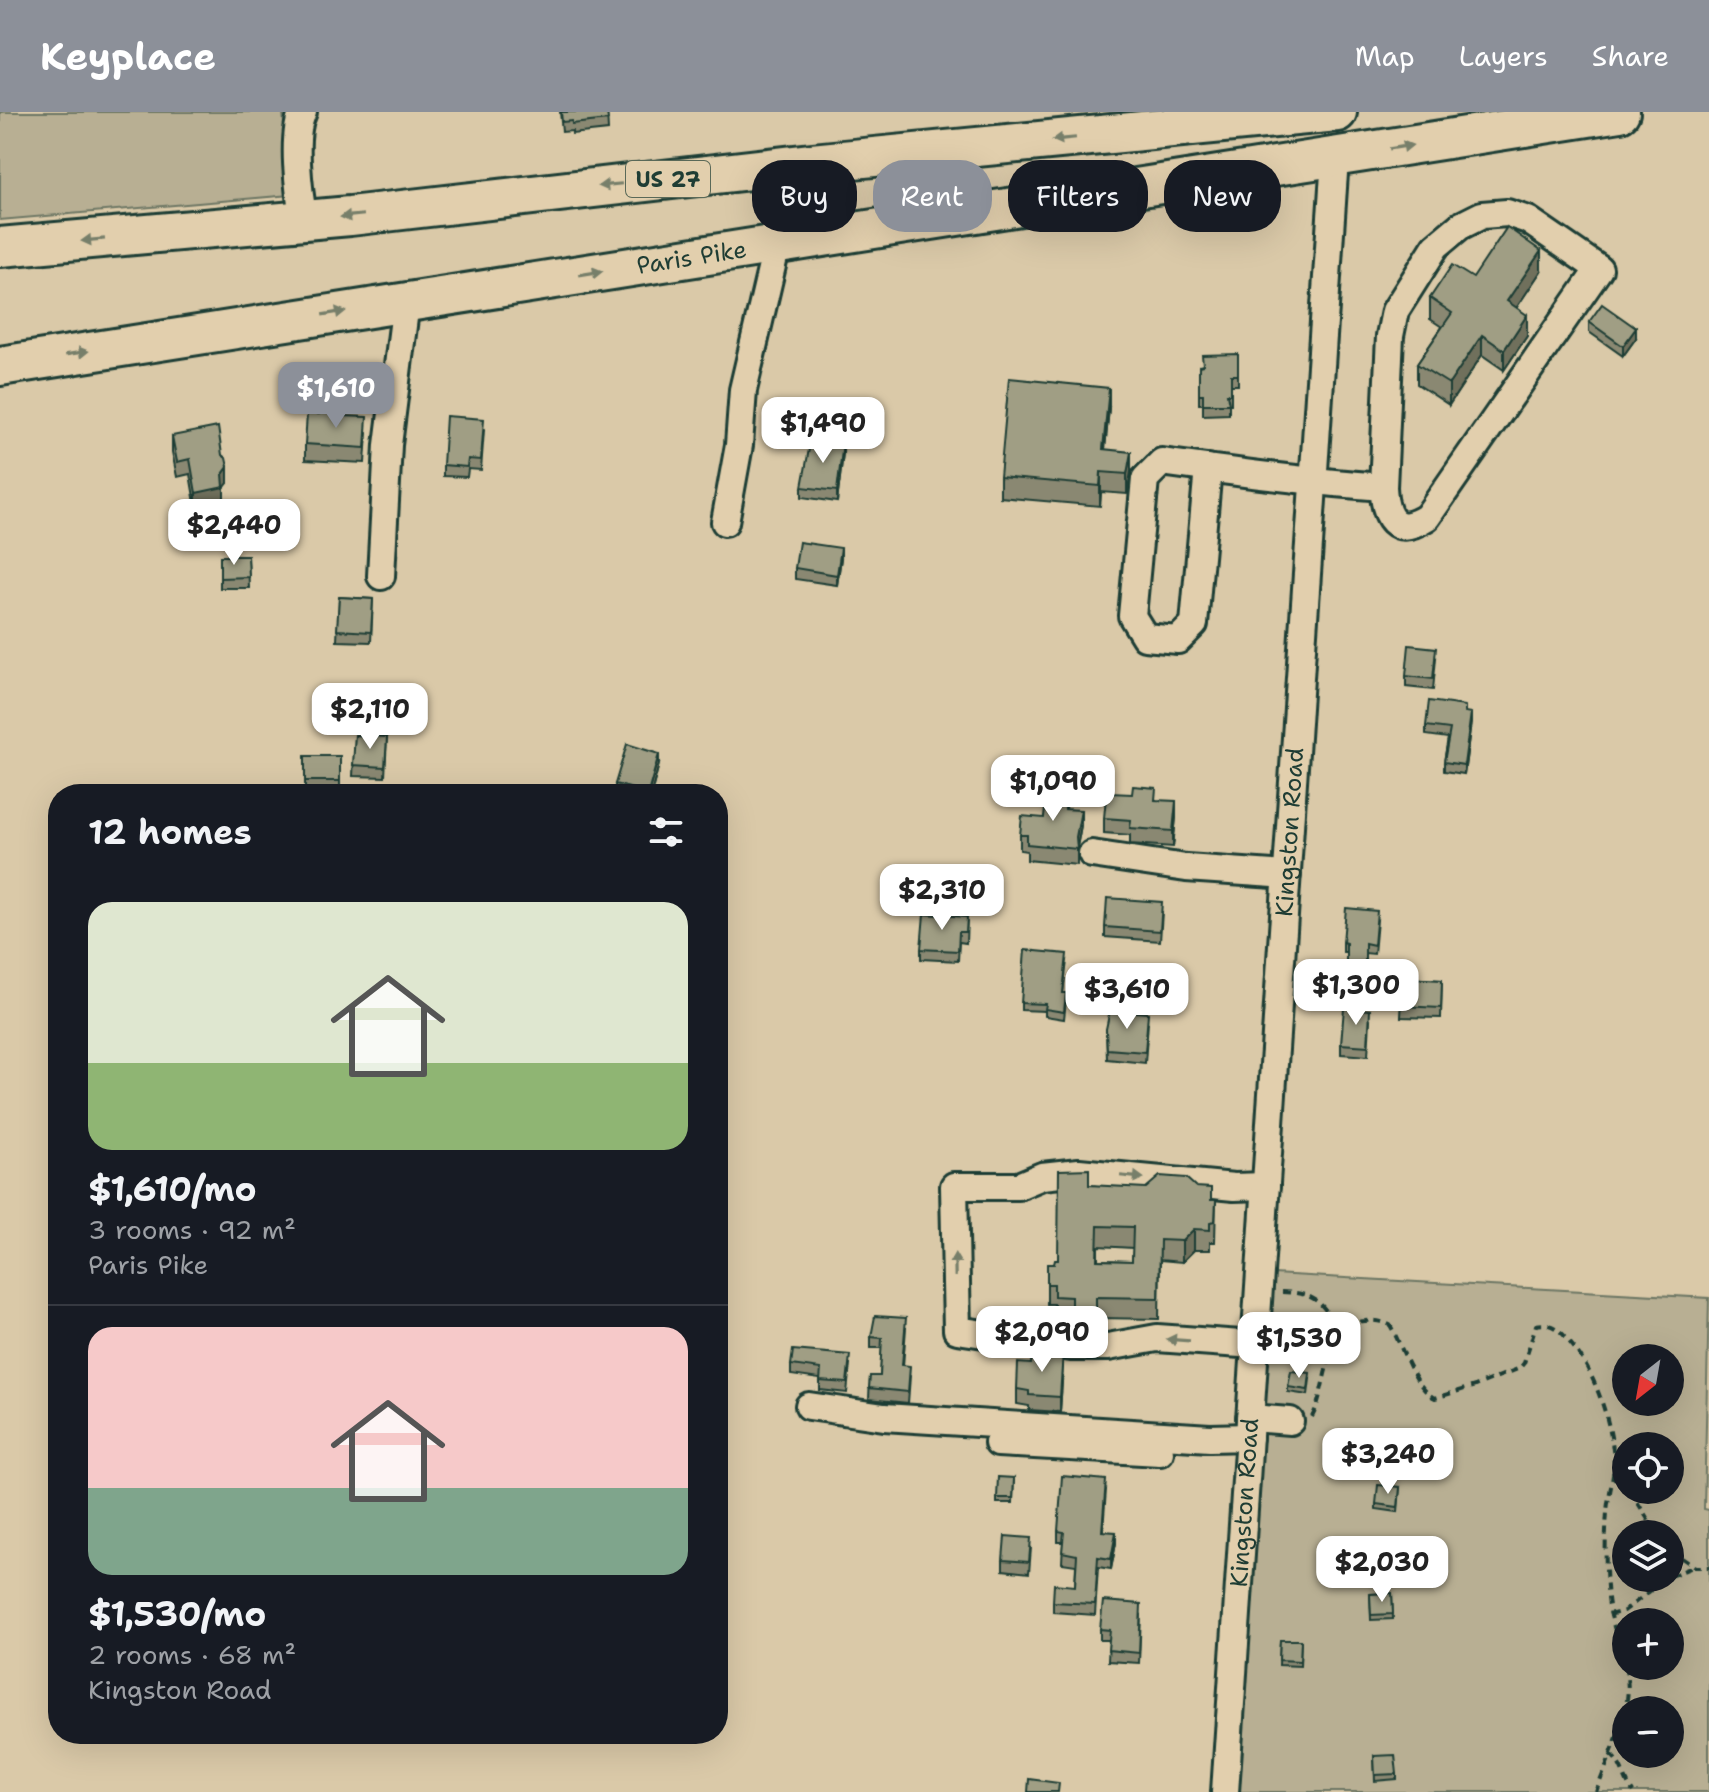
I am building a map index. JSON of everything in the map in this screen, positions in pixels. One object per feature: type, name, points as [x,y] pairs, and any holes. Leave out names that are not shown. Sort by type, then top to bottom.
[{"type":"highway","name":"Paris Pike","points":[[0,366],[1620,112]]},
{"type":"highway","name":"US 27","points":[[0,247],[304,221],[812,163],[1333,113]]},
{"type":"highway","points":[[1333,113],[1335,158]]},
{"type":"street","points":[[303,112],[299,120],[298,170],[304,221]]},
{"type":"street","name":"Kingston Road","points":[[1225,1792],[1335,158]]},
{"type":"street","points":[[1507,213],[1528,220],[1599,269],[1427,517],[1416,524],[1402,525],[1390,519],[1384,509],[1383,487],[1390,336],[1395,311],[1436,246],[1460,226],[1482,215],[1507,213]]},
{"type":"street","points":[[725,522],[739,445],[743,390],[777,244]]},
{"type":"street","points":[[381,576],[388,445],[406,302]]},
{"type":"street","points":[[1208,468],[1194,624],[1178,640],[1145,637],[1132,616],[1145,479],[1162,462],[1208,468],[1314,482],[1383,487]]},
{"type":"street","points":[[1092,854],[1186,868],[1287,875]]},
{"type":"street","points":[[1255,1345],[1157,1338],[1108,1347],[1071,1347],[957,1330],[954,1186],[1018,1186],[1042,1176],[1079,1172],[1234,1187],[1266,1186]]},
{"type":"street","points":[[809,1406],[884,1417],[1210,1438],[1249,1437],[1290,1421]]},
{"type":"street","points":[[998,1443],[1249,1437]]},
{"type":"path","points":[[1272,1291],[1303,1292],[1319,1301],[1341,1332]]},
{"type":"path","points":[[1290,1421],[1310,1421],[1316,1411],[1331,1353],[1341,1332],[1352,1322],[1370,1320],[1390,1325],[1417,1380],[1435,1398],[1520,1368],[1536,1325],[1545,1323],[1558,1329],[1587,1365],[1608,1426],[1612,1451]]},
{"type":"path","points":[[1596,1792],[1627,1699],[1628,1672],[1609,1615],[1605,1566],[1612,1476]]},
{"type":"path","points":[[1684,1560],[1695,1567]]},
{"type":"path","points":[[1684,1571],[1709,1567]]},
{"type":"path","points":[[1609,1615],[1624,1611],[1649,1592]]},
{"type":"path","points":[[1610,1754],[1619,1761],[1633,1792]]},
{"type":"shaded area","points":[[0,112],[283,112],[290,195],[0,220]]},
{"type":"shaded area","points":[[1273,1274],[1709,1298],[1704,1509],[1709,1510],[1709,1792],[1235,1792]]},
{"type":"building","points":[[561,112],[607,112],[608,120],[572,124],[572,121],[562,122]]},
{"type":"building","points":[[1507,227],[1541,251],[1507,301],[1527,315],[1504,350],[1482,335],[1449,384],[1417,364],[1452,313],[1430,298],[1452,265],[1473,278]]},
{"type":"building","points":[[1602,304],[1636,328],[1623,346],[1589,322]]},
{"type":"building","points":[[1238,354],[1238,375],[1231,375],[1231,394],[1227,394],[1229,404],[1203,404],[1203,394],[1199,394],[1202,355]]},
{"type":"building","points":[[1009,378],[1109,388],[1103,449],[1131,452],[1127,474],[1101,472],[1100,486],[1000,477]]},
{"type":"building","points":[[319,411],[367,417],[365,448],[305,444],[307,414],[319,414]]},
{"type":"building","points":[[446,416],[484,419],[481,460],[468,459],[467,467],[443,465]]},
{"type":"building","points":[[218,427],[222,455],[228,467],[223,474],[224,487],[196,493],[190,459],[177,462],[172,436]]},
{"type":"building","points":[[811,438],[843,442],[837,491],[802,487]]},
{"type":"building","points":[[799,542],[841,548],[837,575],[795,568]]},
{"type":"building","points":[[220,556],[248,556],[249,577],[220,578]]},
{"type":"building","points":[[339,597],[373,599],[371,632],[337,630]]},
{"type":"building","points":[[1409,645],[1436,648],[1433,679],[1406,676]]},
{"type":"building","points":[[1429,701],[1465,706],[1465,712],[1471,713],[1464,765],[1444,762],[1450,729],[1426,726]]},
{"type":"building","points":[[355,735],[387,737],[385,767],[353,765]]},
{"type":"building","points":[[627,744],[659,754],[651,784],[615,784]]},
{"type":"building","points":[[305,756],[340,756],[340,781],[305,781]]},
{"type":"building","points":[[1051,785],[1067,786],[1065,809],[1081,810],[1077,849],[1027,844],[1027,835],[1020,835],[1022,816],[1044,818],[1045,808],[1049,808]]},
{"type":"building","points":[[1133,786],[1156,788],[1155,800],[1176,801],[1173,831],[1130,828],[1131,820],[1104,818],[1106,797],[1110,798],[1110,793],[1132,794]]},
{"type":"building","points":[[1107,898],[1162,902],[1160,931],[1105,927]]},
{"type":"building","points":[[1346,908],[1377,911],[1374,945],[1365,943],[1365,965],[1346,964],[1346,943],[1343,942]]},
{"type":"building","points":[[924,914],[967,917],[966,932],[959,932],[958,951],[921,949]]},
{"type":"building","points":[[1025,950],[1067,954],[1064,1012],[1045,1009],[1046,1004],[1021,1003]]},
{"type":"building","points":[[1403,978],[1442,980],[1441,1008],[1401,1006]]},
{"type":"building","points":[[1344,1008],[1370,1010],[1368,1046],[1341,1044]]},
{"type":"building","points":[[1110,1010],[1148,1013],[1145,1052],[1107,1049],[1106,1029]]},
{"type":"building","points":[[1089,1169],[1089,1185],[1146,1188],[1160,1176],[1186,1178],[1196,1187],[1211,1188],[1211,1200],[1216,1200],[1215,1221],[1210,1222],[1210,1230],[1194,1229],[1182,1241],[1160,1240],[1159,1298],[1096,1297],[1096,1311],[1071,1310],[1071,1297],[1054,1296],[1054,1284],[1047,1284],[1047,1264],[1058,1260],[1059,1170]],"holes":[[[1098,1226],[1133,1227],[1132,1261],[1097,1260]]]},
{"type":"building","points":[[875,1316],[906,1318],[902,1365],[910,1366],[908,1392],[869,1388],[870,1376],[880,1376],[882,1338],[871,1337]]},
{"type":"building","points":[[1032,1349],[1063,1351],[1060,1397],[1029,1395],[1029,1391],[1017,1389],[1018,1363],[1031,1364]]},
{"type":"building","points":[[793,1350],[850,1355],[847,1383],[820,1381],[821,1369],[791,1365]]},
{"type":"building","points":[[1291,1371],[1310,1373],[1308,1390],[1288,1387]]},
{"type":"building","points":[[1062,1476],[1106,1480],[1102,1531],[1116,1532],[1111,1559],[1098,1557],[1095,1604],[1053,1602],[1054,1584],[1075,1586],[1077,1555],[1062,1552],[1064,1532],[1058,1531]]},
{"type":"building","points":[[998,1477],[1014,1478],[1013,1498],[997,1498]]},
{"type":"building","points":[[1378,1485],[1400,1487],[1398,1507],[1376,1504]]},
{"type":"building","points":[[1005,1536],[1031,1538],[1029,1562],[1003,1560]]},
{"type":"building","points":[[1392,1593],[1393,1614],[1371,1615],[1370,1594]]},
{"type":"building","points":[[1103,1601],[1141,1604],[1139,1653],[1108,1650],[1110,1630],[1100,1629]]},
{"type":"building","points":[[1280,1640],[1301,1640],[1300,1661],[1279,1660]]},
{"type":"building","points":[[1395,1755],[1397,1774],[1375,1775],[1374,1756]]},
{"type":"building","points":[[1029,1779],[1059,1783],[1058,1792],[1028,1792]]}]
